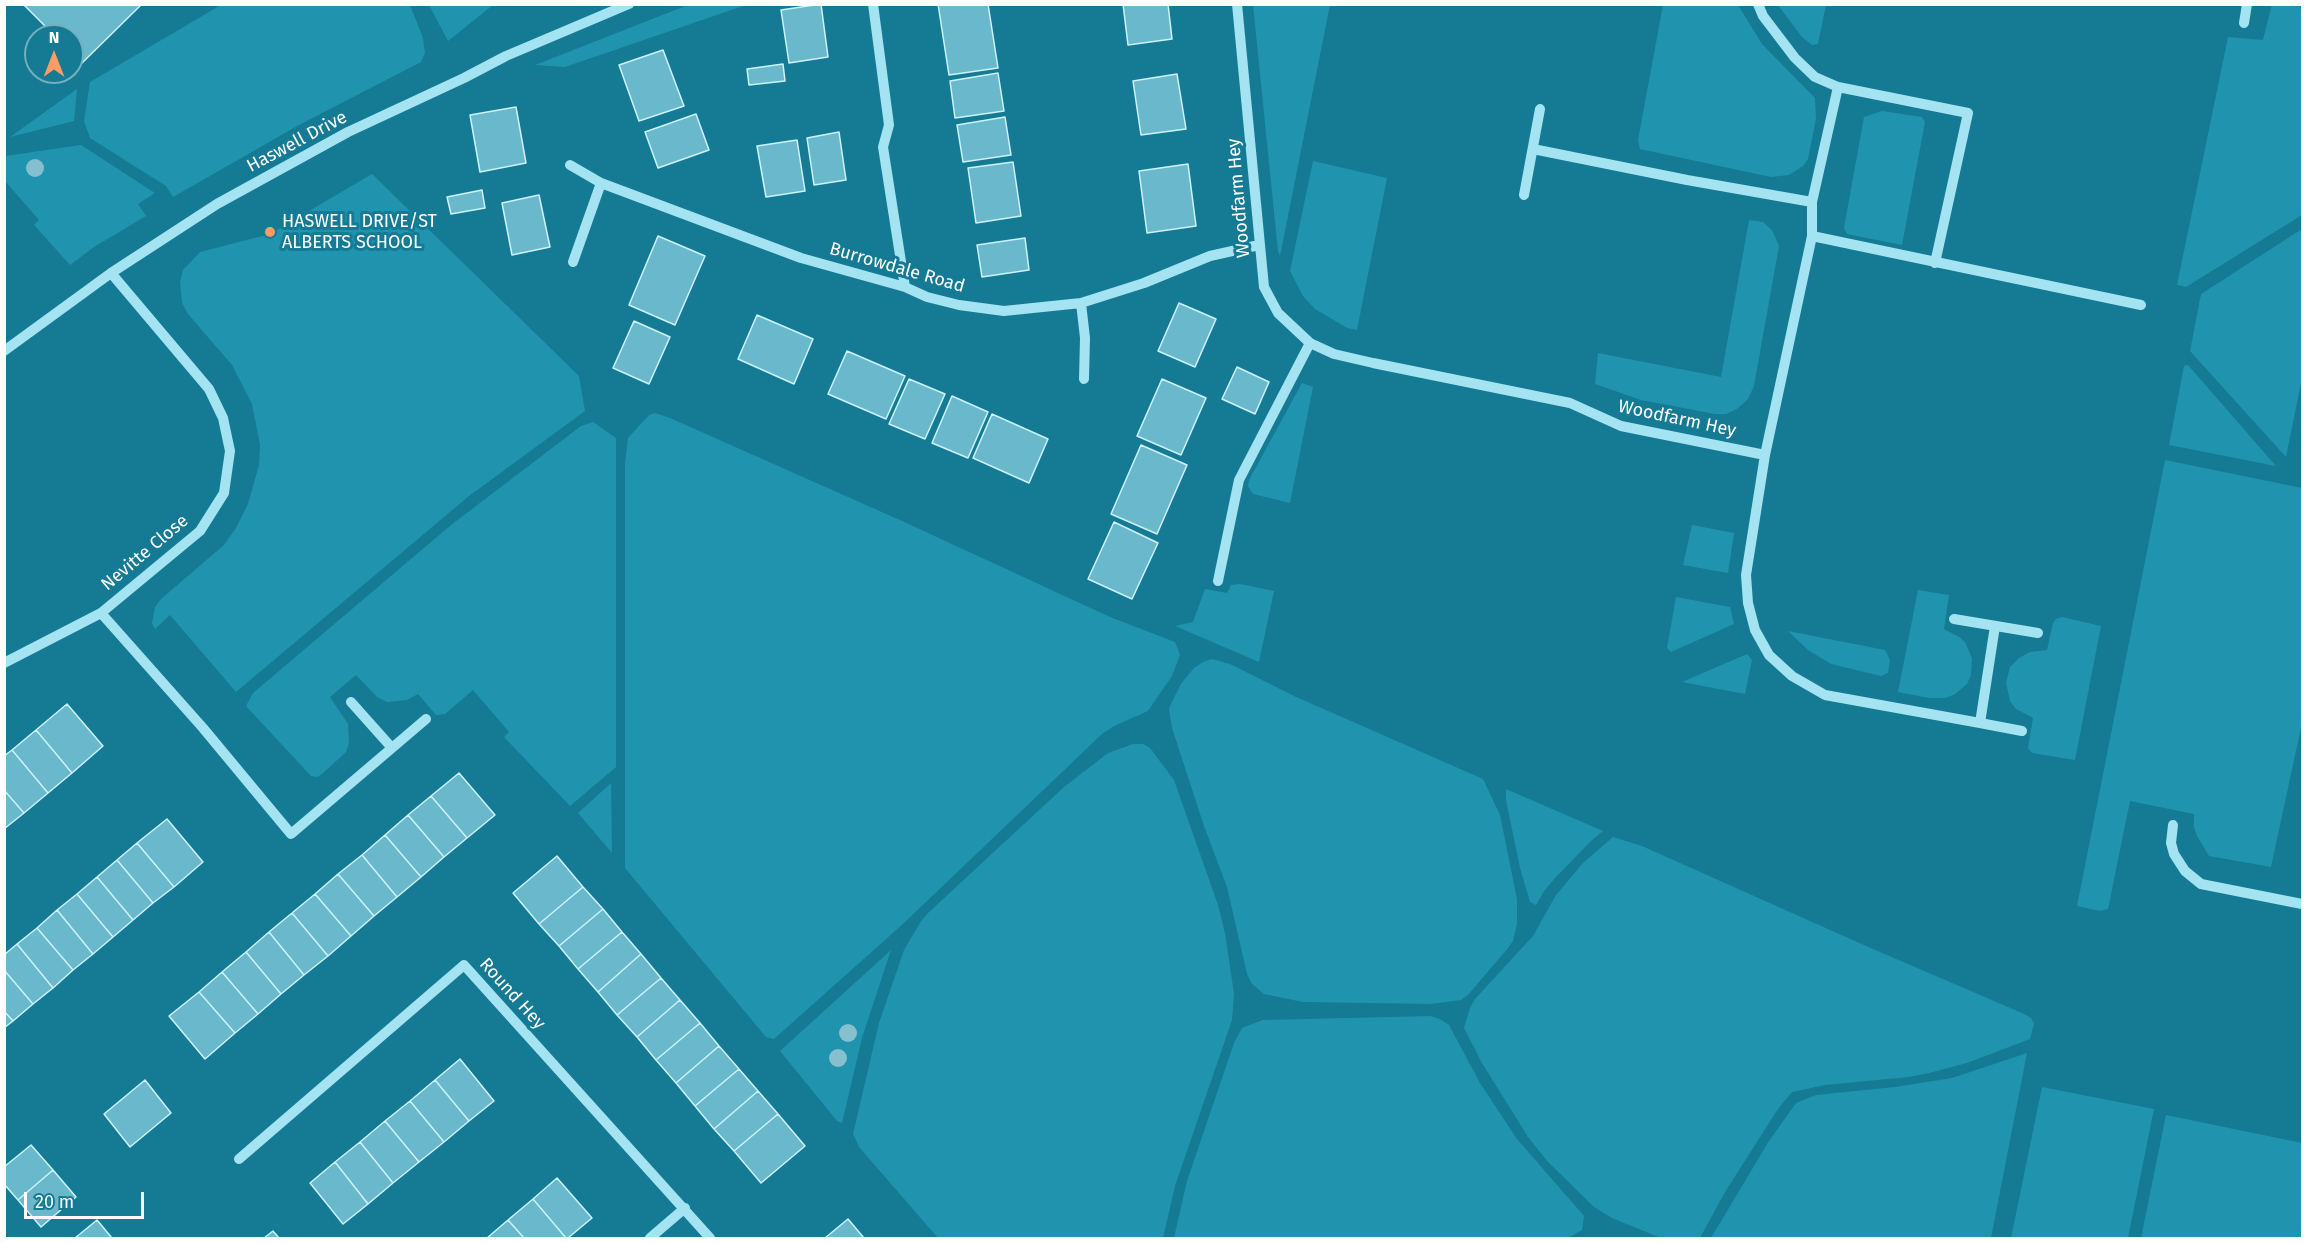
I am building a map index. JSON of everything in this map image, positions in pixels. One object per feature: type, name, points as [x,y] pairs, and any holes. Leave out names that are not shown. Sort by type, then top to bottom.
[{"type":"street","name":"Haswell Drive","points":[[4,351],[111,273],[217,204],[348,132],[506,56],[630,4]]},
{"type":"street","points":[[873,4],[889,125],[883,147],[905,287]]},
{"type":"street","name":"Woodfarm Hey","points":[[1237,4],[1264,287],[1278,313],[1310,343],[1334,354],[1570,403],[1621,426],[1765,455]]},
{"type":"street","points":[[1758,4],[1763,16],[1795,58],[1815,77],[1838,87],[1968,112],[1935,264]]},
{"type":"street","points":[[2244,23],[2247,4]]},
{"type":"street","points":[[1838,87],[1812,202],[1812,236],[1765,455],[1746,575],[1748,603],[1755,630],[1769,655],[1792,676],[1825,695],[2022,731]]},
{"type":"street","points":[[1524,195],[1540,109]]},
{"type":"street","points":[[1533,149],[1812,202]]},
{"type":"street","name":"Burrowdale Road","points":[[570,165],[601,183],[801,258],[905,287],[927,297],[959,305],[1004,311],[1081,303],[1144,284],[1210,256],[1259,245]]},
{"type":"street","points":[[573,262],[601,183]]},
{"type":"street","points":[[1812,236],[1935,264],[2141,305]]},
{"type":"street","name":"Nevitte Close","points":[[4,663],[101,613],[200,531],[224,493],[230,451],[223,418],[209,389],[111,273]]},
{"type":"street","points":[[1081,303],[1084,379]]},
{"type":"street","points":[[1218,581],[1239,480],[1310,343]]},
{"type":"street","points":[[101,613],[203,728],[291,834],[426,719]]},
{"type":"street","points":[[1954,619],[2038,633]]},
{"type":"street","points":[[1980,723],[1995,626]]},
{"type":"street","points":[[351,702],[392,748]]},
{"type":"street","points":[[2173,825],[2171,843],[2174,854],[2185,871],[2201,884],[2302,904]]},
{"type":"street","name":"Round Hey","points":[[239,1158],[464,965],[685,1208],[710,1239]]},
{"type":"street","points":[[650,1239],[685,1208]]},
{"type":"shaded area","points":[[2272,4],[2302,5],[2302,215],[2186,287],[2177,285],[2228,37],[2263,40]]},
{"type":"shaded area","points":[[221,5],[410,5],[423,38],[425,53],[421,62],[299,125],[173,197],[166,186],[90,138],[84,121],[90,82]]},
{"type":"shaded area","points":[[429,5],[493,5],[448,41]]},
{"type":"shaded area","points":[[688,5],[746,5],[565,67],[535,65]]},
{"type":"shaded area","points":[[1253,5],[1330,5],[1280,256],[1278,251]]},
{"type":"shaded area","points":[[1663,5],[1738,5],[1762,44],[1815,98],[1816,119],[1808,159],[1803,166],[1789,175],[1771,177],[1640,149],[1638,140]]},
{"type":"shaded area","points":[[1778,5],[1826,5],[1818,44],[1812,45],[1802,37]]},
{"type":"shaded area","points":[[77,89],[74,121],[10,137]]},
{"type":"shaded area","points":[[1882,111],[1922,117],[1925,122],[1902,245],[1847,234],[1844,228],[1864,117]]},
{"type":"shaded area","points":[[81,145],[155,193],[138,204],[146,216],[94,247],[70,265],[34,225],[39,220],[5,181],[5,156]]},
{"type":"shaded area","points":[[1313,161],[1387,178],[1357,330],[1347,328],[1315,309],[1303,296],[1290,271]]},
{"type":"shaded area","points":[[372,174],[579,376],[585,411],[469,496],[236,692],[170,615],[155,629],[152,623],[155,607],[161,599],[224,545],[236,528],[248,504],[259,465],[260,445],[252,404],[232,365],[188,314],[182,303],[180,282],[183,270],[200,252],[270,234]]},
{"type":"shaded area","points":[[1749,220],[1763,222],[1772,230],[1779,246],[1754,386],[1748,399],[1737,409],[1726,414],[1715,414],[1641,400],[1595,384],[1598,353],[1721,377]]},
{"type":"shaded area","points":[[2302,229],[2302,378],[2286,457],[2190,351],[2201,294]]},
{"type":"shaded area","points":[[2188,365],[2276,466],[2169,445],[2184,366]]},
{"type":"shaded area","points":[[1302,383],[1313,387],[1290,503],[1253,494],[1248,486],[1249,480]]},
{"type":"shaded area","points":[[655,413],[902,521],[1110,617],[1175,642],[1180,655],[1172,676],[1148,711],[1102,734],[904,923],[774,1039],[766,1037],[625,868],[625,464],[628,438],[649,415]]},
{"type":"shaded area","points":[[593,422],[616,438],[616,767],[570,806],[504,737],[509,732],[473,690],[445,714],[436,715],[418,694],[407,700],[387,702],[377,697],[356,675],[330,697],[348,724],[349,743],[346,752],[322,774],[317,777],[311,776],[246,706],[253,693],[451,525],[581,426]]},
{"type":"shaded area","points":[[2165,460],[2302,488],[2302,723],[2271,867],[2209,856],[2197,836],[2194,814],[2130,801],[2108,909],[2100,911],[2077,906]]},
{"type":"shaded area","points":[[1692,525],[1734,533],[1728,573],[1683,565]]},
{"type":"shaded area","points":[[1240,584],[1274,591],[1259,662],[1175,626],[1193,622],[1205,589],[1227,593],[1231,585]]},
{"type":"shaded area","points":[[1918,590],[1949,595],[1944,629],[1965,642],[1972,658],[1971,675],[1967,684],[1946,698],[1929,698],[1898,692]]},
{"type":"shaded area","points":[[1676,597],[1730,607],[1734,624],[1671,652],[1667,648]]},
{"type":"shaded area","points":[[2062,617],[2101,626],[2075,760],[2032,753],[2028,748],[2033,718],[2016,709],[2010,701],[2006,683],[2010,667],[2019,658],[2030,652],[2047,650],[2053,623]]},
{"type":"shaded area","points":[[1788,631],[1885,650],[1890,660],[1888,673],[1881,676],[1831,664],[1808,650]]},
{"type":"shaded area","points":[[1747,654],[1752,660],[1745,694],[1682,682]]},
{"type":"shaded area","points":[[1212,659],[1230,664],[1294,696],[1483,779],[1500,815],[1517,899],[1517,924],[1513,941],[1468,995],[1461,1000],[1431,1004],[1303,1002],[1264,994],[1252,984],[1247,974],[1227,887],[1172,728],[1169,708],[1181,684],[1194,668]]},
{"type":"shaded area","points":[[1133,744],[1143,744],[1150,748],[1174,780],[1218,905],[1225,933],[1234,994],[1232,1020],[1175,1186],[1163,1238],[938,1238],[859,1147],[853,1134],[879,1023],[904,950],[928,913],[1064,787],[1108,753]]},
{"type":"shaded area","points":[[611,783],[612,853],[578,813]]},
{"type":"shaded area","points":[[1506,789],[1603,831],[1556,877],[1536,905],[1530,902],[1520,868],[1506,800]]},
{"type":"shaded area","points":[[1613,837],[1642,846],[2022,1013],[2031,1018],[2034,1024],[2030,1039],[1967,1063],[1929,1073],[1825,1085],[1792,1092],[1778,1109],[1725,1192],[1700,1238],[1661,1238],[1612,1218],[1594,1207],[1547,1161],[1528,1137],[1482,1063],[1464,1028],[1475,999],[1533,936],[1556,895],[1583,863]]},
{"type":"shaded area","points":[[891,950],[862,1038],[842,1123],[837,1121],[780,1051]]},
{"type":"shaded area","points":[[1430,1016],[1449,1025],[1480,1083],[1517,1139],[1584,1216],[1582,1230],[1568,1238],[1174,1238],[1187,1181],[1234,1043],[1242,1028],[1263,1020]]},
{"type":"shaded area","points":[[2027,1053],[1991,1238],[1711,1238],[1769,1141],[1796,1103],[1816,1095],[1895,1087],[1952,1078]]},
{"type":"shaded area","points":[[2042,1087],[2154,1109],[2128,1238],[2011,1238]]},
{"type":"shaded area","points":[[2166,1115],[2302,1143],[2302,1238],[2141,1238]]},
{"type":"building","points":[[23,4],[142,4],[84,61],[84,24],[43,24]]},
{"type":"building","points":[[821,4],[828,57],[789,63],[781,10]]},
{"type":"building","points":[[938,4],[988,4],[998,68],[949,75]]},
{"type":"building","points":[[1123,4],[1168,4],[1172,39],[1128,45]]},
{"type":"building","points":[[663,50],[684,106],[639,121],[619,65]]},
{"type":"building","points":[[783,64],[785,81],[749,85],[747,69]]},
{"type":"building","points":[[998,73],[1004,111],[955,118],[950,81]]},
{"type":"building","points":[[1177,74],[1186,129],[1141,135],[1133,81]]},
{"type":"building","points":[[516,107],[526,163],[480,172],[470,115]]},
{"type":"building","points":[[696,114],[709,150],[658,168],[645,132]]},
{"type":"building","points":[[1005,117],[1011,155],[963,162],[957,125]]},
{"type":"building","points":[[839,132],[846,180],[814,185],[807,138]]},
{"type":"building","points":[[797,140],[805,191],[766,197],[757,146]]},
{"type":"building","points":[[1013,162],[1021,216],[976,223],[968,168]]},
{"type":"building","points":[[1188,164],[1196,226],[1147,233],[1139,171]]},
{"type":"building","points":[[482,190],[485,208],[451,214],[447,197]]},
{"type":"building","points":[[539,195],[550,247],[512,255],[502,203]]},
{"type":"building","points":[[658,236],[705,256],[675,325],[629,305]]},
{"type":"building","points":[[1025,238],[1029,270],[982,277],[977,245]]},
{"type":"building","points":[[1179,303],[1216,319],[1195,367],[1158,351]]},
{"type":"building","points":[[757,315],[813,339],[794,384],[738,359]]},
{"type":"building","points":[[634,321],[670,337],[649,384],[613,368]]},
{"type":"building","points":[[847,351],[905,376],[886,419],[828,394]]},
{"type":"building","points":[[1237,367],[1269,382],[1255,414],[1222,399]]},
{"type":"building","points":[[909,379],[945,394],[925,439],[889,424]]},
{"type":"building","points":[[1162,379],[1206,398],[1181,455],[1137,436]]},
{"type":"building","points":[[952,396],[988,412],[968,458],[932,443]]},
{"type":"building","points":[[992,414],[1048,439],[1029,483],[973,458]]},
{"type":"building","points":[[1141,445],[1187,465],[1157,534],[1111,514]]},
{"type":"building","points":[[1114,522],[1158,543],[1132,599],[1088,579]]},
{"type":"building","points":[[67,704],[103,746],[72,773],[36,730]]},
{"type":"building","points":[[36,730],[72,773],[48,793],[12,750]]},
{"type":"building","points":[[12,750],[48,793],[24,813],[4,790],[4,756]]},
{"type":"building","points":[[459,773],[495,815],[467,838],[431,796]]},
{"type":"building","points":[[4,790],[24,813],[4,829]]},
{"type":"building","points":[[431,796],[467,838],[444,857],[408,815]]},
{"type":"building","points":[[408,815],[444,857],[421,877],[385,835]]},
{"type":"building","points":[[167,819],[203,862],[174,887],[137,843]]},
{"type":"building","points":[[385,835],[421,877],[397,897],[362,855]]},
{"type":"building","points":[[137,843],[174,887],[153,903],[117,860]]},
{"type":"building","points":[[362,855],[397,897],[374,916],[338,874]]},
{"type":"building","points":[[557,856],[583,887],[539,924],[513,893]]},
{"type":"building","points":[[117,860],[153,903],[133,920],[97,877]]},
{"type":"building","points":[[338,874],[374,916],[351,936],[315,894]]},
{"type":"building","points":[[97,877],[133,920],[113,937],[77,894]]},
{"type":"building","points":[[583,887],[603,909],[559,946],[539,924]]},
{"type":"building","points":[[77,894],[113,937],[93,954],[57,910]]},
{"type":"building","points":[[315,894],[351,936],[328,956],[292,913]]},
{"type":"building","points":[[603,909],[622,932],[578,969],[559,946]]},
{"type":"building","points":[[57,910],[93,954],[73,970],[37,928]]},
{"type":"building","points":[[292,913],[328,956],[304,975],[269,932]]},
{"type":"building","points":[[37,928],[73,970],[53,988],[17,944]]},
{"type":"building","points":[[269,932],[304,975],[281,994],[246,952]]},
{"type":"building","points":[[622,932],[641,954],[598,992],[578,969]]},
{"type":"building","points":[[17,944],[53,988],[33,1004],[4,970],[4,955]]},
{"type":"building","points":[[246,952],[281,994],[258,1014],[222,972]]},
{"type":"building","points":[[641,954],[661,978],[617,1015],[598,992]]},
{"type":"building","points":[[4,970],[33,1004],[13,1021],[4,1011]]},
{"type":"building","points":[[222,972],[258,1014],[235,1033],[199,992]]},
{"type":"building","points":[[661,978],[680,1000],[637,1037],[617,1015]]},
{"type":"building","points":[[199,992],[235,1033],[205,1059],[169,1016]]},
{"type":"building","points":[[680,1000],[700,1023],[656,1060],[637,1037]]},
{"type":"building","points":[[4,1011],[13,1021],[4,1028]]},
{"type":"building","points":[[700,1023],[719,1046],[676,1083],[656,1060]]},
{"type":"building","points":[[719,1046],[739,1069],[695,1106],[676,1083]]},
{"type":"building","points":[[460,1059],[494,1101],[469,1121],[435,1080]]},
{"type":"building","points":[[739,1069],[758,1091],[714,1129],[695,1106]]},
{"type":"building","points":[[145,1080],[171,1113],[130,1147],[104,1114]]},
{"type":"building","points":[[435,1080],[469,1121],[444,1142],[410,1101]]},
{"type":"building","points":[[758,1091],[778,1114],[734,1151],[714,1129]]},
{"type":"building","points":[[410,1101],[444,1142],[419,1162],[385,1121]]},
{"type":"building","points":[[778,1114],[805,1146],[761,1183],[734,1151]]},
{"type":"building","points":[[385,1121],[419,1162],[393,1183],[360,1142]]},
{"type":"building","points":[[360,1142],[393,1183],[368,1204],[335,1162]]},
{"type":"building","points":[[31,1145],[53,1170],[18,1200],[4,1184],[4,1167]]},
{"type":"building","points":[[335,1162],[368,1204],[343,1224],[310,1183]]},
{"type":"building","points":[[53,1170],[76,1197],[41,1227],[18,1200]]},
{"type":"building","points":[[557,1178],[592,1218],[568,1238],[533,1199]]},
{"type":"building","points":[[533,1199],[566,1238],[524,1238],[508,1220]]},
{"type":"building","points":[[848,1219],[864,1238],[825,1238]]},
{"type":"building","points":[[97,1220],[112,1238],[75,1238]]},
{"type":"building","points":[[508,1220],[524,1238],[487,1238]]},
{"type":"building","points":[[273,1231],[279,1238],[264,1238]]},
{"type":"place","name":"HASWELL DRIVE/ST ALBERTS SCHOOL","points":[[270,232]]}]
